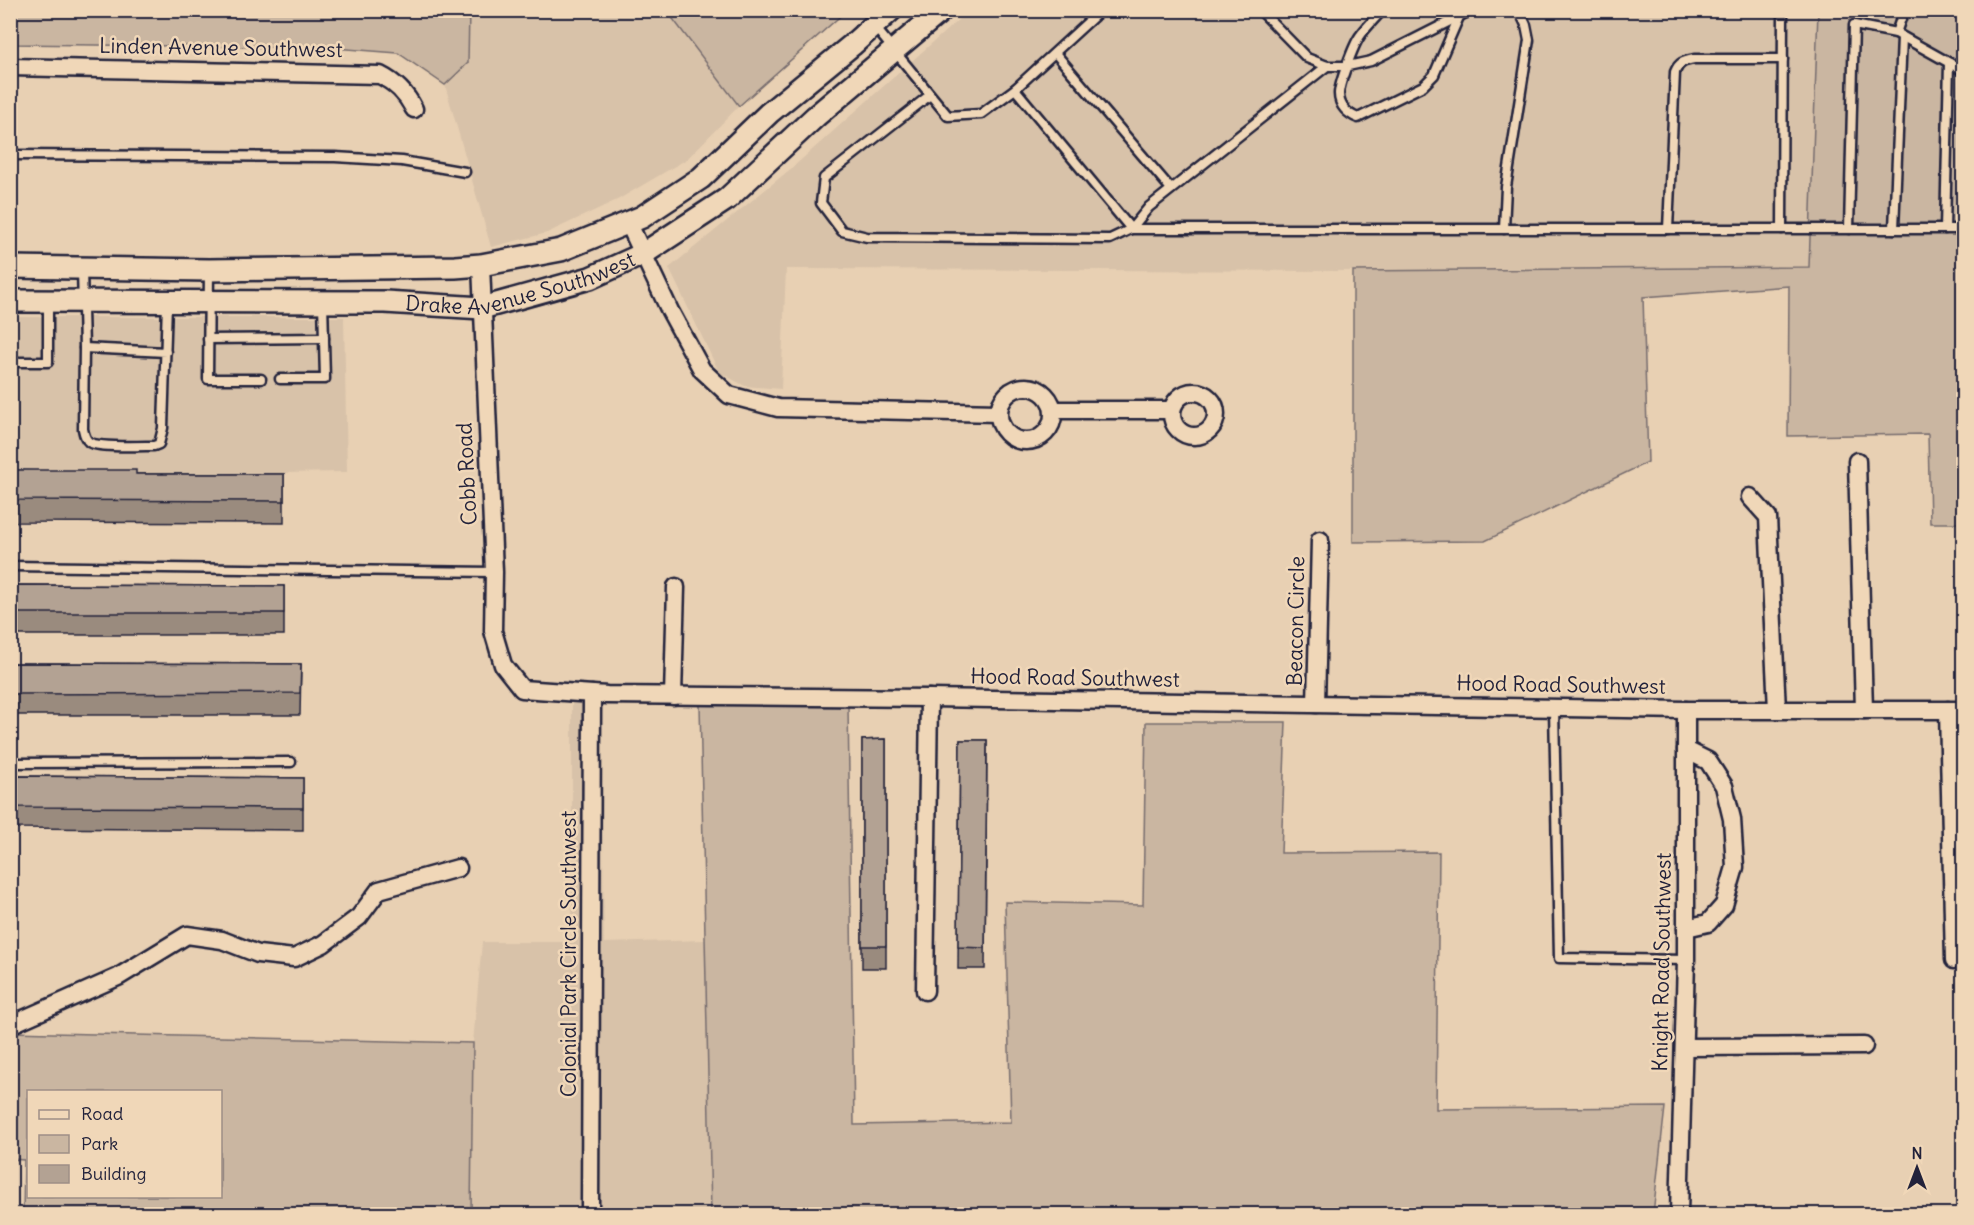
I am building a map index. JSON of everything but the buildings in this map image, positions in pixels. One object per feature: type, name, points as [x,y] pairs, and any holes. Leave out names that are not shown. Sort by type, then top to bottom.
[{"type":"street","name":"Drake Avenue Southwest","points":[[10,267],[209,270],[481,265],[561,250],[642,217],[701,178],[769,113],[891,10]]},
{"type":"street","name":"Drake Avenue Southwest","points":[[10,301],[385,302],[482,308],[590,278],[643,254],[727,199],[816,116],[942,10]]},
{"type":"street","name":"Linden Avenue Southwest","points":[[10,67],[380,75],[392,81],[408,97],[414,109]]},
{"type":"street","points":[[628,222],[670,311],[702,370],[729,395],[778,408],[998,413]]},
{"type":"street","points":[[481,265],[482,308]]},
{"type":"street","name":"Cobb Road","points":[[482,308],[495,638]]},
{"type":"street","points":[[1029,387],[1045,395],[1053,411],[1049,428],[1036,439],[1027,441],[1018,440],[1004,430],[998,413],[1000,404],[1011,391],[1029,387]]},
{"type":"street","points":[[1053,411],[1172,410]]},
{"type":"street","points":[[1857,461],[1864,710]]},
{"type":"street","points":[[1750,497],[1768,517],[1777,710],[1956,710],[1954,960]]},
{"type":"street","name":"Beacon Circle","points":[[1316,704],[1320,540]]},
{"type":"street","points":[[673,696],[676,587]]},
{"type":"street","name":"Hood Road Southwest","points":[[495,638],[502,665],[522,689],[592,694],[1777,710]]},
{"type":"street","name":"Colonial Park Circle Southwest","points":[[590,1215],[592,694]]},
{"type":"street","points":[[925,991],[929,698]]},
{"type":"street","name":"Knight Road Southwest","points":[[1679,1215],[1686,960],[1686,710]]},
{"type":"street","points":[[1686,750],[1708,761],[1724,786],[1732,819],[1735,867],[1724,905],[1708,923],[1686,928]]},
{"type":"street","points":[[10,1025],[118,977],[187,935],[222,940],[258,954],[294,958],[323,944],[359,918],[379,890],[458,868]]},
{"type":"street","points":[[1684,1047],[1864,1046]]},
{"type":"lane","points":[[874,26],[948,117],[981,114],[1015,89],[1101,10]]},
{"type":"lane","points":[[1260,10],[1307,58],[1327,66],[1348,66],[1371,61],[1472,10]]},
{"type":"lane","points":[[1382,10],[1360,35],[1352,49],[1339,94],[1342,106],[1349,115],[1358,118],[1424,86],[1434,75],[1460,17]]},
{"type":"lane","points":[[1504,229],[1506,188],[1528,40],[1526,25],[1519,10]]},
{"type":"lane","points":[[1782,229],[1784,10]]},
{"type":"lane","points":[[1894,229],[1899,35],[1904,10]]},
{"type":"lane","points":[[1849,229],[1854,25],[1899,35],[1964,72]]},
{"type":"lane","points":[[1055,52],[1171,189]]},
{"type":"lane","points":[[1668,229],[1675,72],[1678,65],[1684,60],[1694,59],[1783,59]]},
{"type":"lane","points":[[1945,229],[1949,63]]},
{"type":"lane","points":[[930,95],[824,178],[820,203],[842,231],[867,237],[1110,239],[1131,229],[1149,207],[1327,66]]},
{"type":"lane","points":[[1015,89],[1131,229]]},
{"type":"lane","points":[[10,155],[335,157],[402,161],[465,172]]},
{"type":"lane","points":[[1131,229],[1964,229]]},
{"type":"lane","points":[[82,268],[84,302],[82,429],[87,441],[91,444],[154,446],[159,444],[163,428],[167,303]]},
{"type":"lane","points":[[209,270],[208,379],[261,379]]},
{"type":"lane","points":[[10,362],[48,362],[48,301]]},
{"type":"lane","points":[[280,379],[325,379],[323,302]]},
{"type":"lane","points":[[208,339],[324,338]]},
{"type":"lane","points":[[84,348],[165,352]]},
{"type":"lane","points":[[10,566],[494,572]]},
{"type":"lane","points":[[1554,708],[1559,958],[1686,960]]},
{"type":"lane","points":[[10,762],[291,762]]},
{"type":"shaded area","points":[[469,11],[667,11],[739,106],[687,159],[619,199],[547,233],[491,247],[445,85],[468,63]]},
{"type":"shaded area","points":[[968,11],[1818,11],[1810,267],[1353,271],[786,269],[781,389],[745,386],[719,372],[669,268],[793,167]]},
{"type":"shaded area","points":[[10,317],[344,317],[347,472],[11,477]]},
{"type":"shaded area","points":[[572,703],[602,703],[604,943],[705,940],[711,1214],[471,1214],[473,1043],[482,942],[572,942]]},
{"type":"green space","points":[[11,10],[469,11],[468,63],[445,85],[398,53],[334,48],[11,44]]},
{"type":"green space","points":[[667,11],[846,11],[739,106]]},
{"type":"green space","points":[[1818,11],[1963,11],[1963,523],[1930,523],[1928,434],[1788,436],[1789,286],[1643,297],[1648,462],[1485,541],[1353,542],[1353,271],[1809,267]]},
{"type":"green space","points":[[700,704],[848,705],[854,1125],[1011,1122],[1005,902],[1143,905],[1146,722],[1286,722],[1281,853],[1439,852],[1436,1109],[1665,1107],[1653,1214],[711,1214]]},
{"type":"green space","points":[[10,1032],[473,1043],[471,1214],[23,1214],[24,1160],[11,1159]]},
{"type":"waterway","points":[[1947,10],[1964,21]]}]
